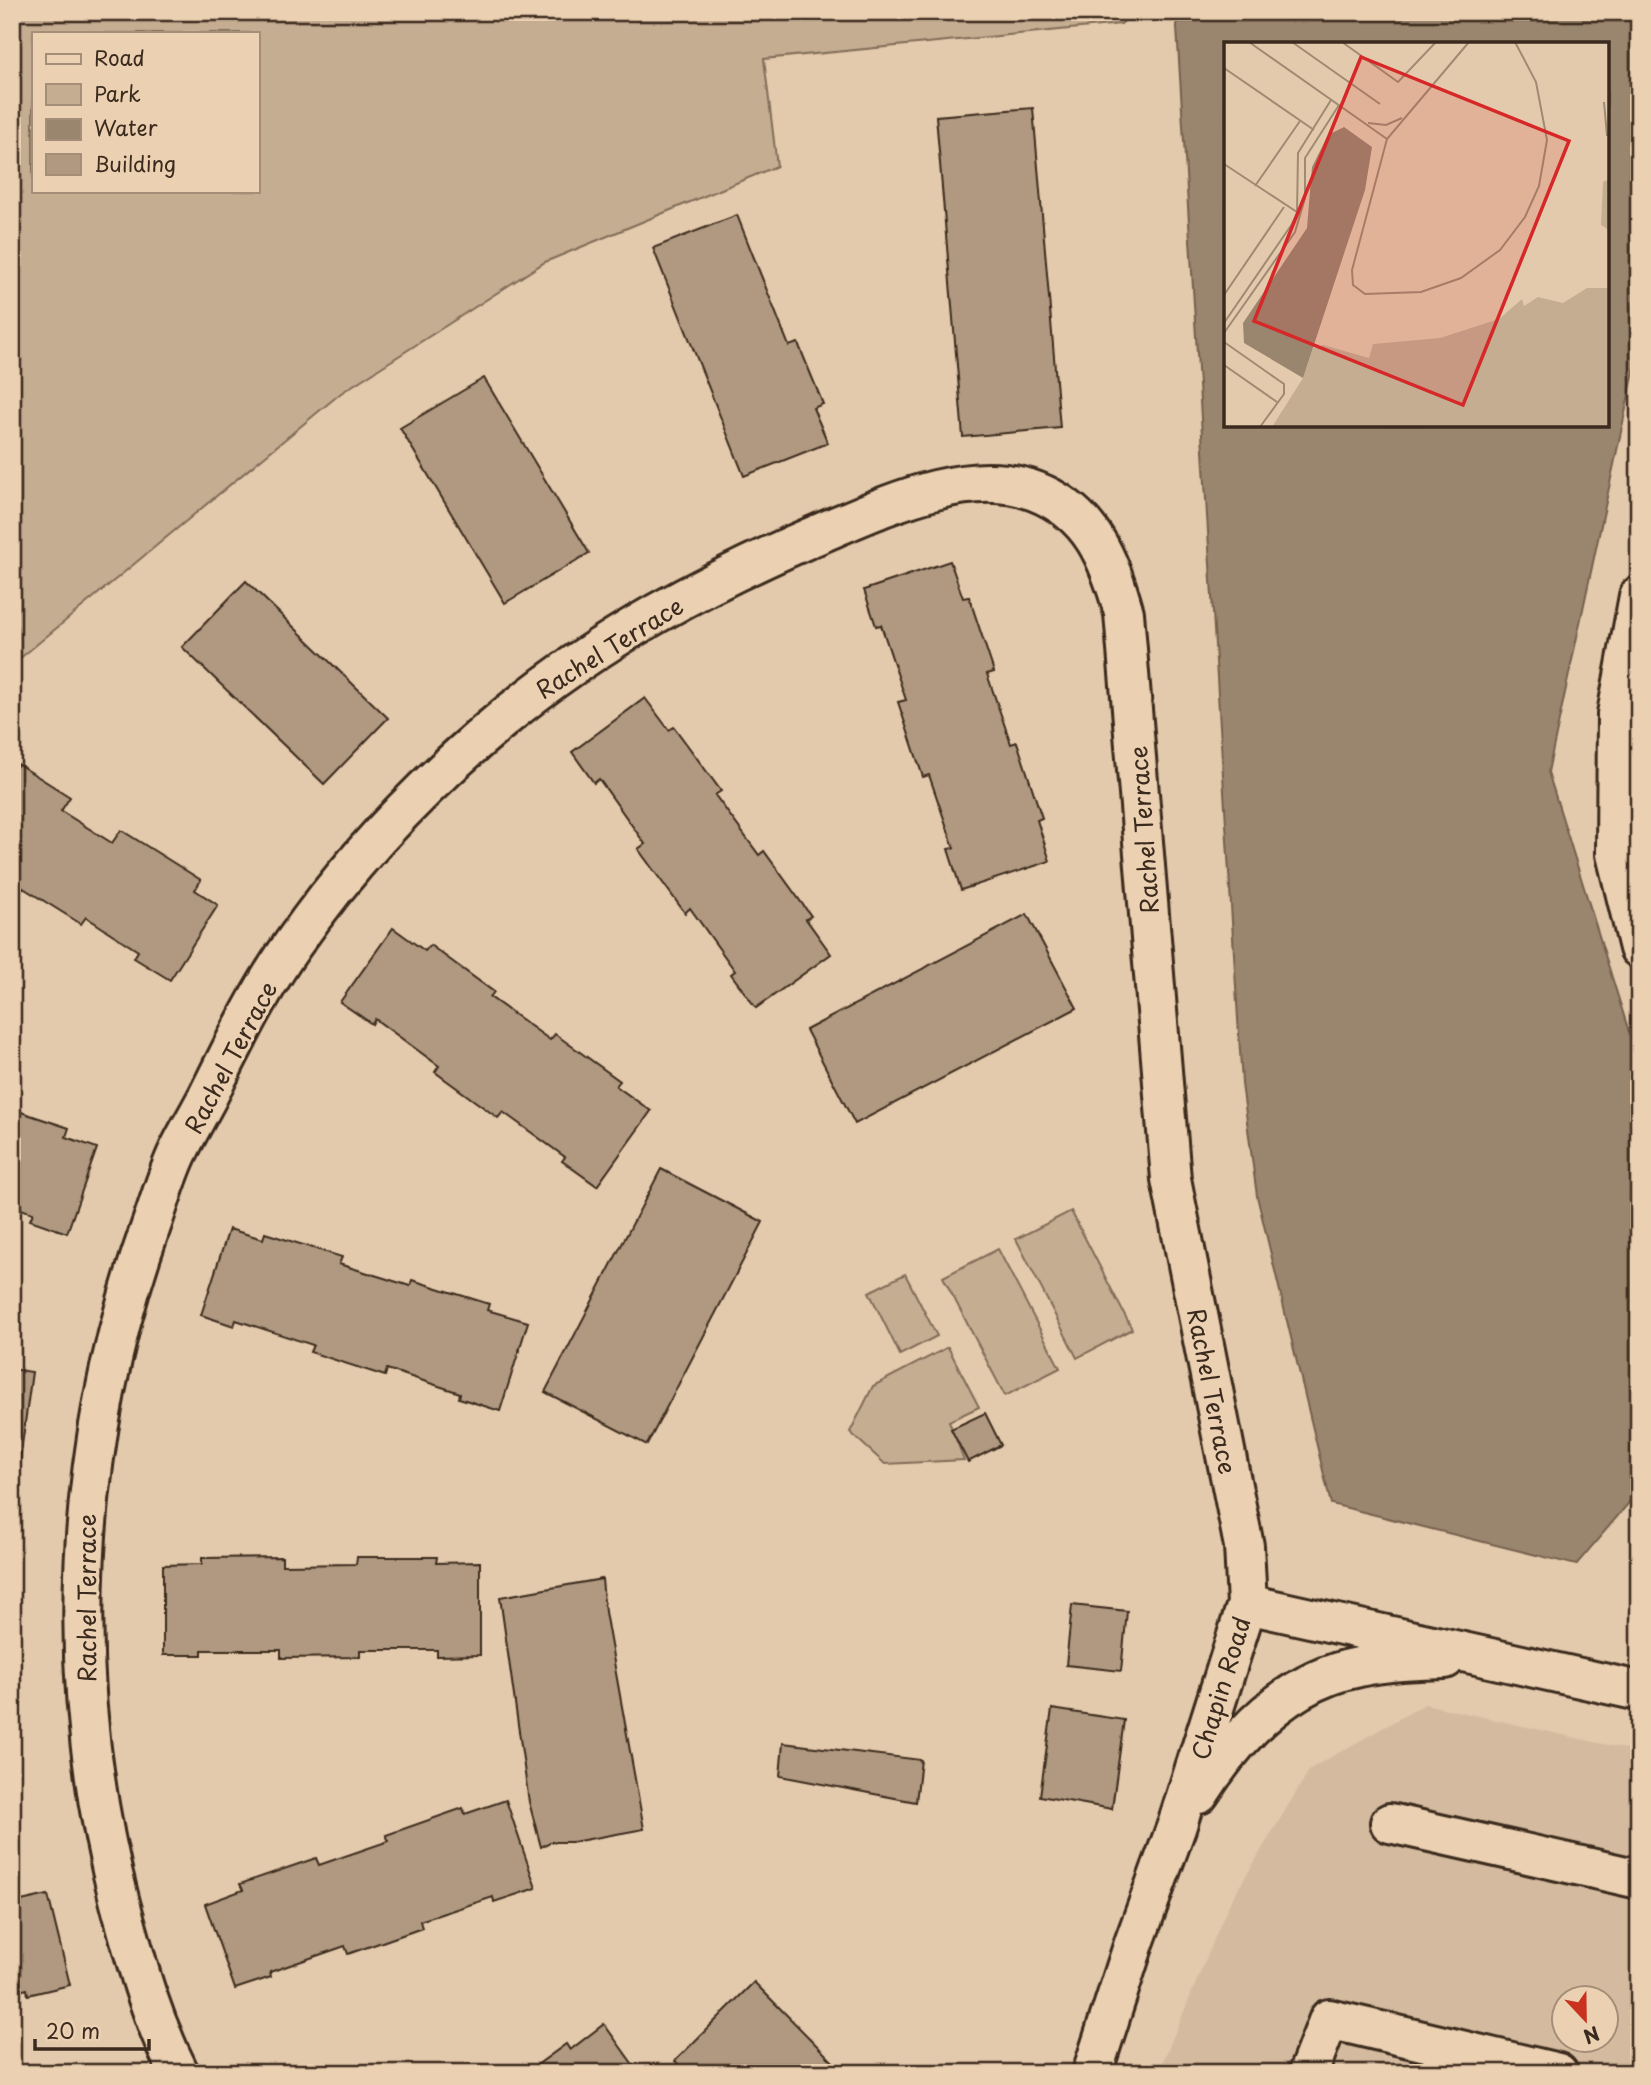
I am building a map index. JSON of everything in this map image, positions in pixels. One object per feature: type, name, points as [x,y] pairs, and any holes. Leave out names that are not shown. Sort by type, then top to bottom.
[{"type":"street","name":"Rachel Terrace","points":[[179,2073],[157,2029],[141,1981],[112,1872],[98,1801],[86,1698],[83,1558],[86,1508],[107,1373],[134,1273],[177,1154],[236,1038],[290,947],[364,853],[425,790],[496,724],[598,648],[756,560],[888,505],[936,489],[970,484],[1002,485],[1031,489],[1056,502],[1074,513],[1096,541],[1116,583],[1124,613],[1129,657],[1171,1179],[1244,1546],[1247,1604]]},
{"type":"street","points":[[1639,596],[1617,714],[1627,853],[1639,948]]},
{"type":"street","name":"Chapin Road","points":[[1092,2073],[1134,1942],[1177,1828],[1247,1604],[1639,1691]]},
{"type":"street","points":[[1177,1828],[1213,1772],[1243,1734],[1266,1713],[1323,1677],[1358,1667],[1488,1656]]},
{"type":"street","points":[[1390,1823],[1639,1879]]},
{"type":"street","points":[[1308,2073],[1329,2019],[1558,2073]]},
{"type":"shaded area","points":[[1425,1704],[1639,1752],[1639,2073],[1158,2073],[1229,1904],[1310,1769]]},
{"type":"green space","points":[[12,12],[1134,12],[1121,24],[764,59],[777,166],[545,262],[341,393],[12,665]]},
{"type":"green space","points":[[1071,1211],[1132,1329],[1077,1358],[1016,1239]]},
{"type":"green space","points":[[998,1249],[1060,1368],[1005,1396],[943,1277]]},
{"type":"green space","points":[[905,1274],[937,1336],[900,1355],[869,1292]]},
{"type":"green space","points":[[948,1347],[979,1407],[949,1421],[964,1460],[885,1464],[850,1432],[873,1386]]},
{"type":"water","points":[[1176,12],[1639,12],[1639,348],[1548,772],[1639,1064],[1639,1491],[1576,1565],[1331,1504],[1257,1196],[1242,1084]]},
{"type":"building","points":[[1033,108],[1060,428],[963,437],[936,116]]},
{"type":"building","points":[[737,215],[789,346],[798,343],[823,404],[813,408],[828,443],[744,476],[653,248]]},
{"type":"building","points":[[484,378],[589,553],[505,603],[400,428]]},
{"type":"building","points":[[950,561],[963,598],[969,597],[994,672],[987,674],[1011,744],[1017,742],[1042,818],[1037,820],[1050,861],[961,890],[948,849],[954,848],[929,775],[923,777],[898,702],[906,700],[881,625],[876,626],[864,590]]},
{"type":"building","points":[[246,581],[388,718],[324,784],[182,647]]},
{"type":"building","points":[[645,698],[669,730],[674,727],[721,791],[715,795],[759,855],[764,851],[811,916],[806,919],[831,954],[756,1008],[731,974],[735,971],[690,908],[685,913],[638,849],[645,844],[599,779],[594,783],[572,752]]},
{"type":"building","points":[[18,764],[70,797],[61,811],[112,843],[121,830],[201,880],[195,890],[218,905],[170,980],[134,958],[138,951],[86,917],[81,924],[12,881],[12,773]]},
{"type":"building","points":[[1027,914],[1077,1008],[855,1124],[806,1030]]},
{"type":"building","points":[[393,928],[425,951],[430,945],[494,992],[490,997],[550,1040],[555,1034],[620,1081],[616,1086],[651,1111],[597,1186],[562,1161],[565,1157],[503,1112],[498,1118],[435,1072],[439,1066],[375,1019],[372,1024],[340,1002]]},
{"type":"building","points":[[12,1109],[69,1128],[66,1137],[97,1148],[67,1233],[30,1220],[33,1213],[12,1206]]},
{"type":"building","points":[[661,1169],[763,1222],[647,1445],[545,1392]]},
{"type":"building","points":[[229,1229],[263,1239],[265,1233],[342,1257],[339,1264],[410,1286],[412,1280],[489,1304],[487,1310],[528,1322],[500,1411],[459,1398],[460,1393],[387,1369],[385,1376],[310,1352],[313,1345],[236,1320],[234,1326],[201,1315]]},
{"type":"building","points":[[12,1369],[32,1372],[19,1467],[12,1466]]},
{"type":"building","points":[[985,1413],[1001,1445],[968,1462],[951,1429]]},
{"type":"building","points":[[282,1557],[282,1565],[356,1564],[357,1557],[437,1557],[436,1563],[480,1562],[480,1655],[437,1656],[437,1650],[360,1650],[360,1657],[281,1658],[281,1650],[202,1650],[202,1655],[163,1655],[163,1565],[202,1564],[202,1558]]},
{"type":"building","points":[[602,1579],[605,1612],[644,1829],[573,1842],[550,1842],[541,1847],[529,1802],[500,1597]]},
{"type":"building","points":[[1072,1605],[1127,1611],[1121,1671],[1066,1665]]},
{"type":"building","points":[[12,1647],[18,1739],[12,1739]]},
{"type":"building","points":[[1052,1709],[1124,1720],[1112,1809],[1040,1796]]},
{"type":"building","points":[[783,1743],[921,1760],[916,1802],[780,1776]]},
{"type":"building","points":[[506,1800],[536,1888],[494,1902],[493,1897],[420,1921],[422,1928],[348,1954],[345,1946],[270,1972],[271,1977],[235,1989],[205,1904],[243,1890],[240,1884],[316,1858],[319,1865],[389,1841],[386,1835],[463,1808],[465,1814]]},
{"type":"building","points":[[48,1895],[70,1985],[28,1995],[27,1989],[12,1993],[12,1903]]},
{"type":"building","points":[[754,1982],[844,2073],[687,2073],[675,2061]]},
{"type":"building","points":[[604,2024],[639,2073],[526,2073],[566,2044],[570,2050]]}]
